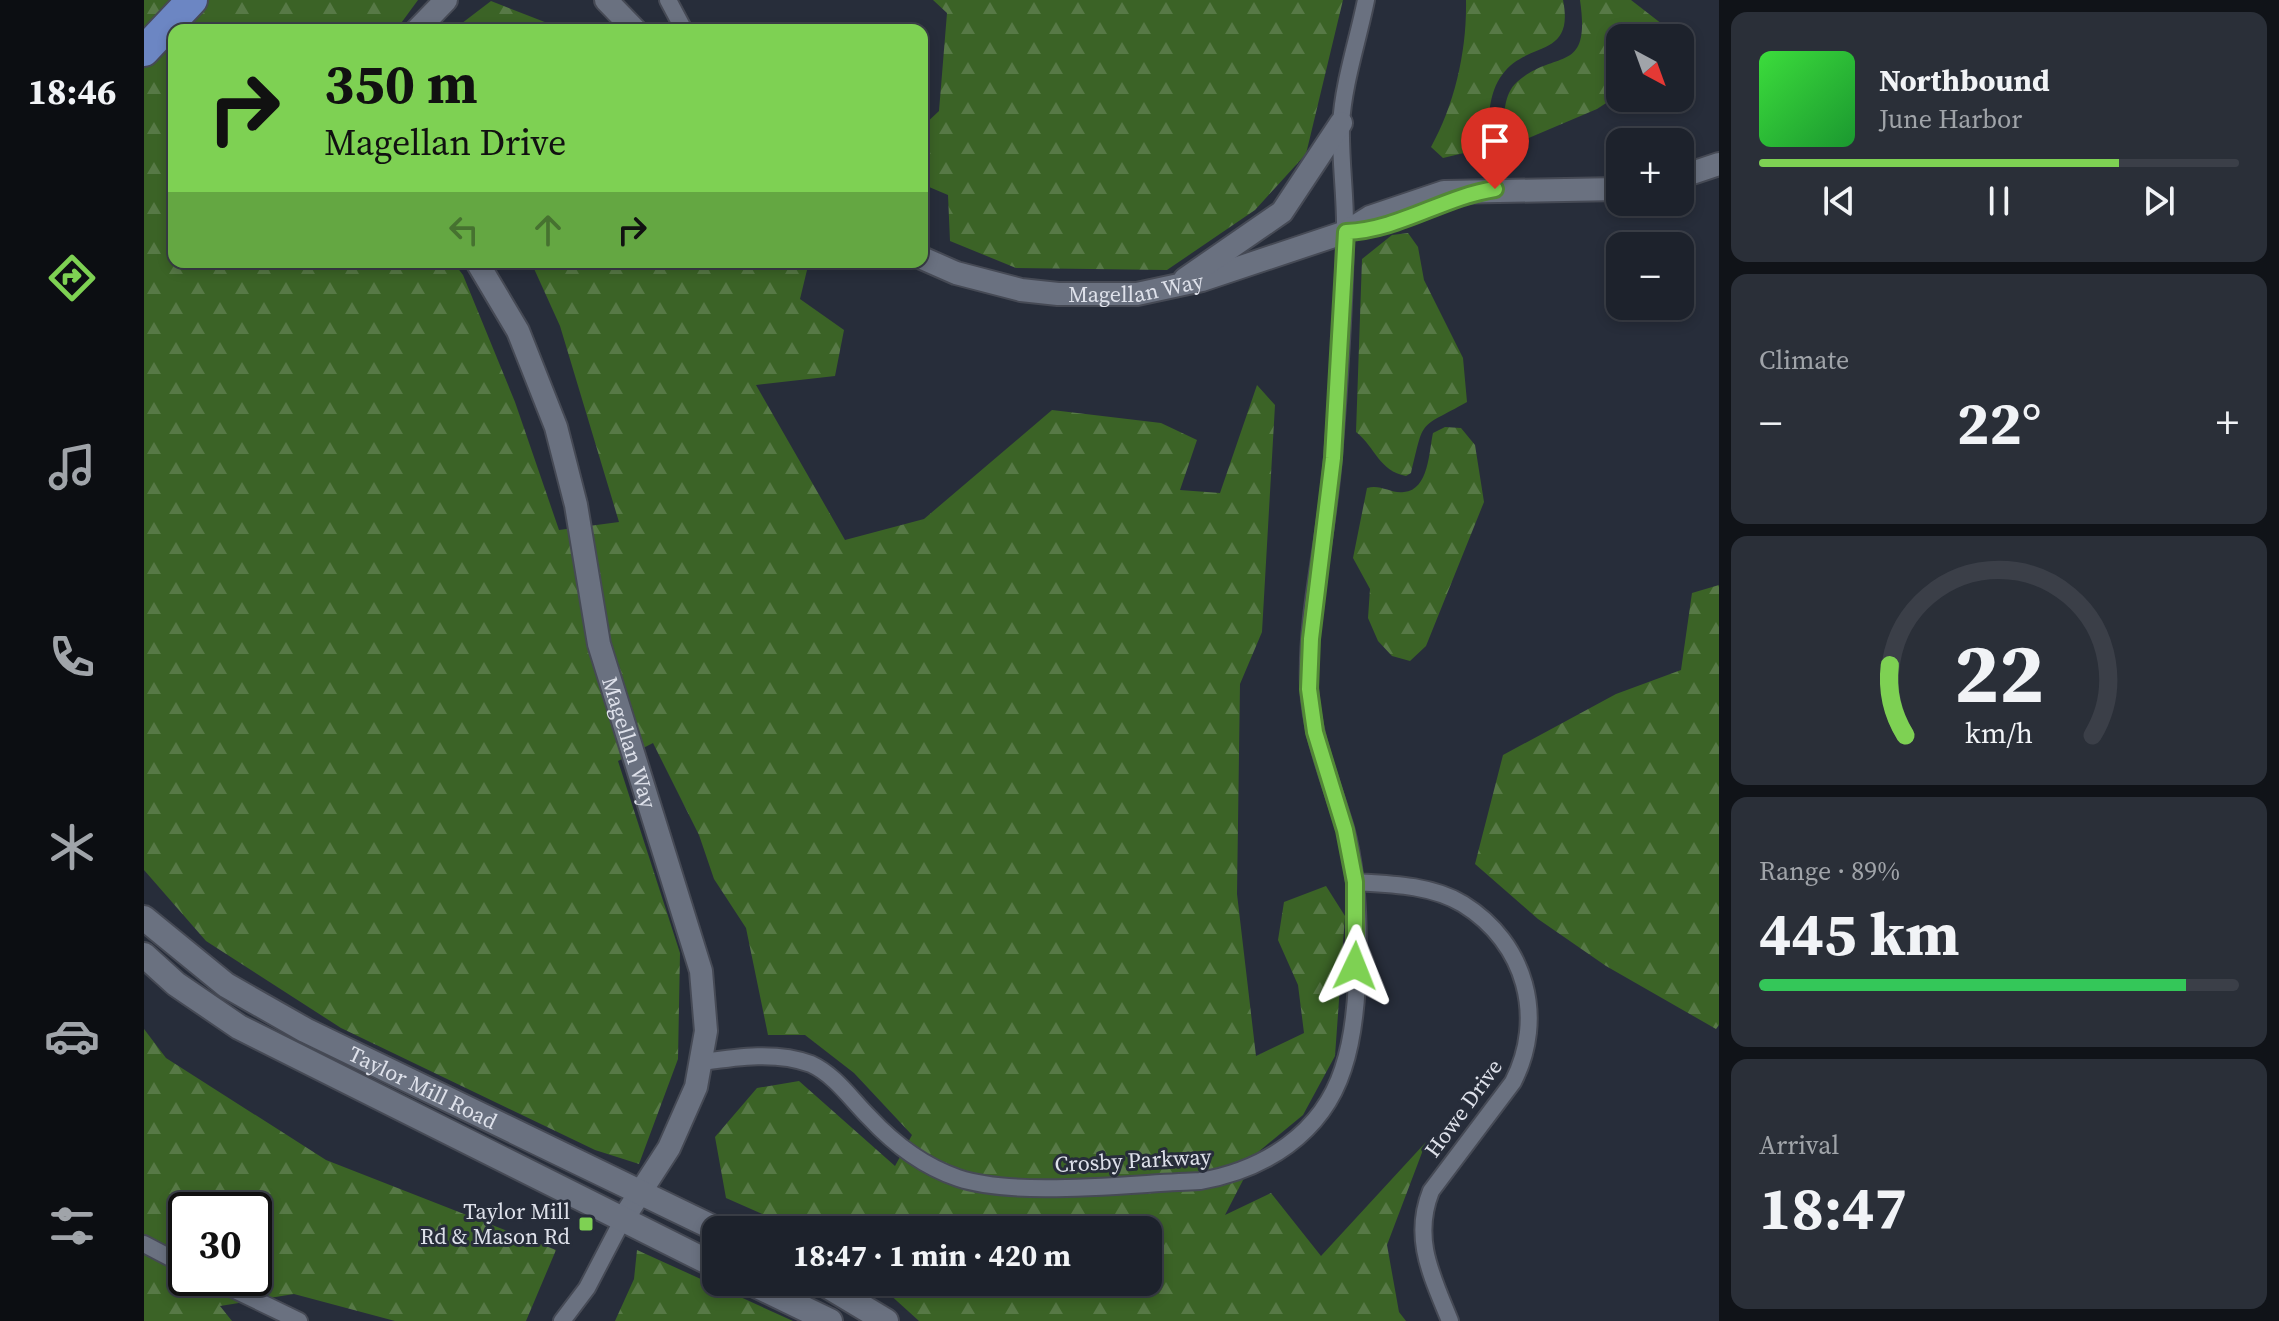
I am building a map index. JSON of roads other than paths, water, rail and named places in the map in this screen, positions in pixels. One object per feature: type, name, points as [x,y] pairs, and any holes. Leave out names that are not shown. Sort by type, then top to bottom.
[{"type":"highway","points":[[169,24],[192,0]]},
{"type":"highway","points":[[144,51],[168,26]]},
{"type":"main road","name":"Taylor Mill Road","points":[[144,918],[226,985],[261,1007],[702,1223]]},
{"type":"main road","name":"Taylor Mill Road","points":[[144,955],[176,984],[239,1027],[702,1259]]},
{"type":"main road","points":[[778,1296],[830,1321]]},
{"type":"main road","points":[[844,1296],[886,1321]]},
{"type":"street","points":[[423,24],[446,0]]},
{"type":"street","points":[[606,0],[629,24]]},
{"type":"street","points":[[668,0],[681,24]]},
{"type":"street","name":"Crosby Parkway","points":[[703,1062],[765,1056],[813,1065],[840,1085],[896,1145],[943,1171],[981,1184],[1006,1187],[1230,1176],[1257,1166],[1307,1129],[1331,1097],[1342,1072],[1353,1022],[1355,882],[1345,830],[1315,732],[1309,689],[1311,639],[1333,458],[1346,232],[1341,123],[1366,0]]},
{"type":"street","points":[[1175,287],[1282,212],[1341,123]]},
{"type":"street","points":[[1694,172],[1719,164]]},
{"type":"street","name":"Magellan Way","points":[[928,260],[987,282],[1058,294],[1108,296],[1175,287],[1346,232],[1373,231],[1447,205],[1472,192],[1495,189],[1606,189]]},
{"type":"street","name":"Magellan Way","points":[[481,268],[518,331],[556,427],[576,505],[599,644],[694,939],[705,1002],[703,1062],[696,1087],[669,1148],[623,1219]]},
{"type":"street","name":"Howe Drive","points":[[1355,882],[1421,888],[1463,904],[1506,941],[1525,982],[1529,1024],[1523,1063],[1513,1082],[1431,1191],[1425,1207],[1421,1237],[1424,1255],[1450,1321]]},
{"type":"street","points":[[562,1321],[587,1288],[623,1219]]},
{"type":"street","points":[[144,1244],[168,1257]]},
{"type":"street","points":[[247,1296],[299,1321]]},
{"type":"place","name":"Taylor Mill Rd & Mason Rd","points":[[586,1224]]}]
